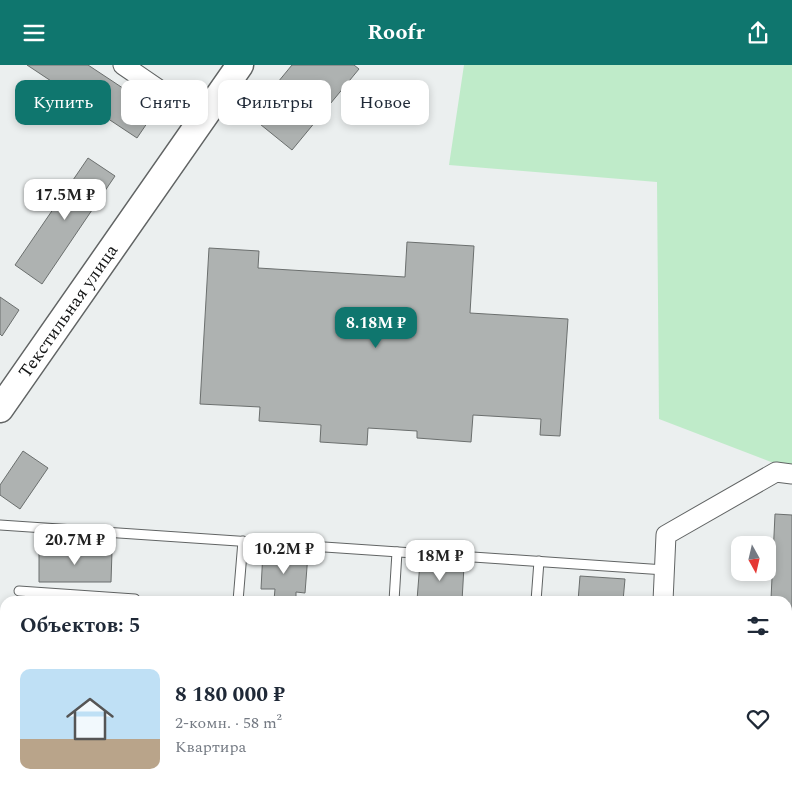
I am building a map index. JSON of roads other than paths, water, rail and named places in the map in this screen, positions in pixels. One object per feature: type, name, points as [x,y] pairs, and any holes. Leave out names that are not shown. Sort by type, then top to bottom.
[{"type":"main road","name":"Текстильная улица","points":[[208,110],[240,65]]},
{"type":"main road","name":"Текстильная улица","points":[[0,409],[198,125]]},
{"type":"street","points":[[124,65],[146,80]]},
{"type":"street","points":[[663,596],[666,535],[776,472],[792,473]]},
{"type":"lane","points":[[0,525],[664,570]]},
{"type":"lane","points":[[238,596],[243,541]]},
{"type":"lane","points":[[394,596],[397,552]]},
{"type":"lane","points":[[536,596],[539,561]]},
{"type":"lane","points":[[20,591],[91,596]]},
{"type":"lane","points":[[209,792],[226,792]]}]
